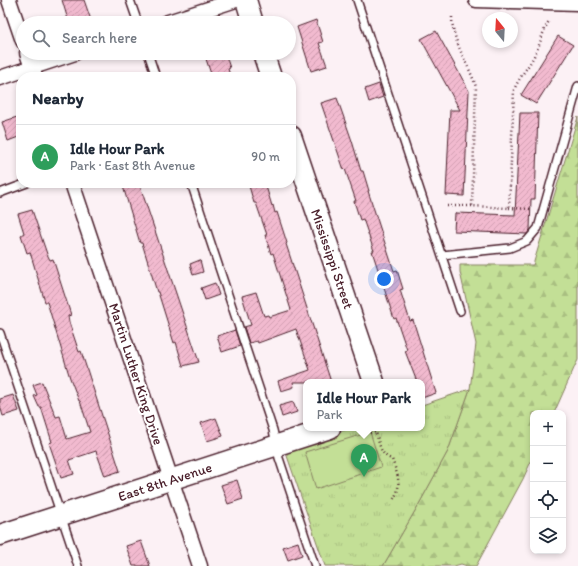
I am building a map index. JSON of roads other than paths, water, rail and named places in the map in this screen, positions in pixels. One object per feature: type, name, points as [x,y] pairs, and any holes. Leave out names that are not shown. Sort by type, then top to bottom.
[{"type":"street","points":[[10,0],[16,19]]},
{"type":"street","points":[[187,16],[236,0]]},
{"type":"street","points":[[246,0],[251,16]]},
{"type":"street","points":[[476,0],[574,2]]},
{"type":"street","points":[[29,60],[33,72],[60,60]]},
{"type":"street","points":[[265,60],[269,72]]},
{"type":"street","points":[[0,78],[16,75]]},
{"type":"street","name":"Mississippi Street","points":[[296,151],[373,379]]},
{"type":"street","name":"Martin Luther King Drive","points":[[74,188],[200,566]]},
{"type":"street","name":"East 8th Avenue","points":[[0,535],[320,431]]},
{"type":"lane","points":[[130,0],[136,16]]},
{"type":"lane","points":[[357,0],[460,311]]},
{"type":"lane","points":[[150,60],[154,72]]},
{"type":"lane","points":[[442,255],[510,248],[527,241],[538,228],[578,86]]},
{"type":"lane","points":[[0,193],[16,187]]},
{"type":"lane","points":[[193,188],[270,422],[279,458],[315,566]]},
{"type":"lane","points":[[0,333],[78,566]]},
{"type":"place","name":"Idle Hour Park","points":[[364,477]]}]
